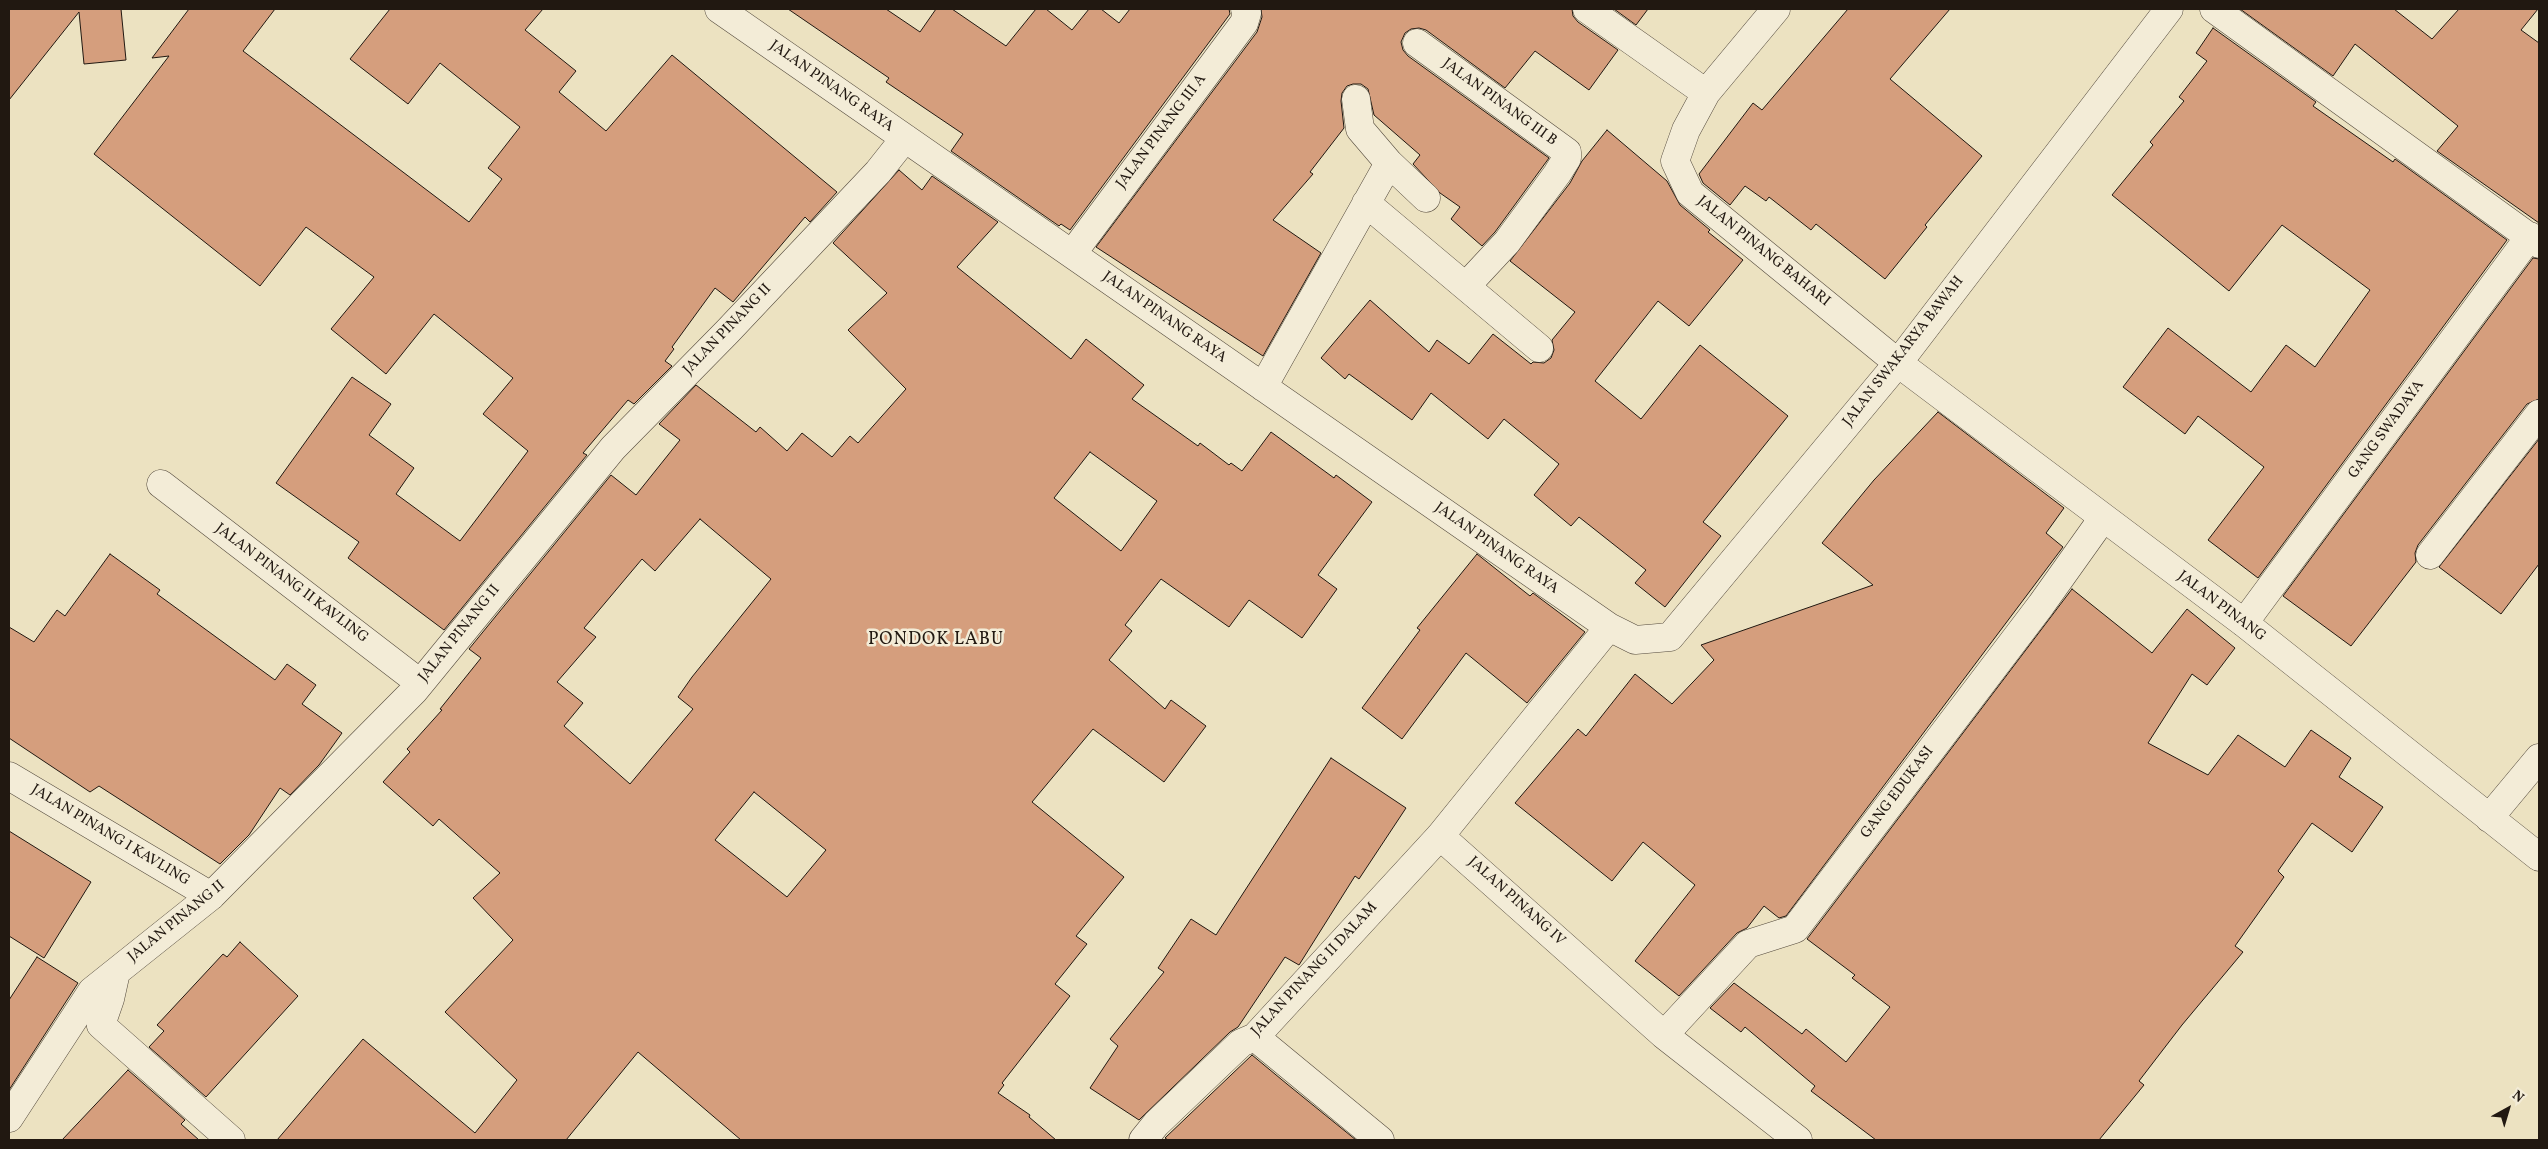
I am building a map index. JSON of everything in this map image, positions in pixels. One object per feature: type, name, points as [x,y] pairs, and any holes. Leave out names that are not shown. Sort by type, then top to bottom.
[{"type":"street","name":"JALAN PINANG RAYA","points":[[719,9],[1609,627]]},
{"type":"street","name":"JALAN PINANG III A","points":[[1072,254],[1244,23],[1247,13],[1245,9]]},
{"type":"street","points":[[1587,9],[1706,92]]},
{"type":"street","name":"JALAN PINANG BAHARI","points":[[1776,9],[1706,92],[1686,130],[1675,160],[1690,193],[1898,363]]},
{"type":"street","name":"JALAN SWAKARYA BAWAH","points":[[1609,627],[1635,640],[1670,637],[1898,363],[2169,9]]},
{"type":"street","name":"GANG SWADAYA","points":[[2214,9],[2535,240],[2244,623]]},
{"type":"street","name":"JALAN PINANG III B","points":[[1417,43],[1567,152],[1567,158],[1557,174],[1507,242],[1467,285]]},
{"type":"street","points":[[1356,100],[1360,129],[1389,162],[1426,198]]},
{"type":"street","name":"JALAN PINANG II","points":[[9,1118],[92,991],[211,896],[420,683],[613,448],[769,288],[878,172],[905,138]]},
{"type":"street","points":[[1263,387],[1389,162]]},
{"type":"street","points":[[1366,203],[1467,285],[1539,348]]},
{"type":"street","name":"JALAN PINANG","points":[[1898,363],[2244,623],[2539,857]]},
{"type":"street","points":[[2430,555],[2539,414]]},
{"type":"street","name":"JALAN PINANG II KAVLING","points":[[161,484],[420,683]]},
{"type":"street","name":"GANG EDUKASI","points":[[1664,1035],[1748,944],[1795,929],[2041,605],[2103,518]]},
{"type":"street","points":[[1440,836],[1609,627]]},
{"type":"street","points":[[2489,818],[2539,758]]},
{"type":"street","name":"JALAN PINANG I KAVLING","points":[[9,776],[211,896]]},
{"type":"street","name":"JALAN PINANG IV","points":[[1440,836],[1664,1035],[1798,1140]]},
{"type":"street","name":"JALAN PINANG II DALAM","points":[[1143,1140],[1241,1042],[1255,1037],[1440,836]]},
{"type":"street","points":[[116,972],[110,999],[100,1025],[231,1140]]},
{"type":"street","points":[[1255,1037],[1380,1140]]},
{"type":"building","points":[[9,9],[121,9],[126,60],[84,64],[79,12],[9,100]]},
{"type":"building","points":[[189,9],[275,9],[243,51],[469,222],[502,179],[488,168],[520,127],[440,63],[408,104],[350,59],[390,9],[543,9],[525,30],[576,71],[559,92],[606,131],[672,55],[837,192],[810,222],[805,217],[733,302],[715,288],[672,347],[674,349],[665,361],[672,366],[634,404],[628,400],[583,453],[587,455],[444,630],[348,558],[359,542],[276,483],[352,377],[391,404],[369,435],[414,468],[396,494],[460,541],[528,451],[483,414],[513,378],[434,314],[386,374],[331,329],[374,277],[306,227],[260,286],[94,154],[169,56],[152,58]]},
{"type":"building","points":[[788,9],[886,9],[920,32],[936,9],[952,9],[1006,46],[1036,9],[1046,9],[1072,30],[1089,9],[1101,9],[1119,23],[1130,9],[1229,9],[1230,14],[1070,230],[1061,224],[1059,226],[951,151],[963,134],[886,82],[889,78]]},
{"type":"building","points":[[1261,9],[1572,9],[1573,16],[1578,22],[1618,50],[1589,90],[1535,51],[1505,88],[1426,30],[1419,28],[1411,29],[1405,33],[1401,42],[1403,50],[1408,56],[1549,158],[1495,232],[1482,246],[1451,219],[1460,207],[1440,193],[1413,164],[1420,155],[1374,115],[1368,89],[1361,84],[1347,86],[1342,93],[1341,101],[1344,128],[1310,172],[1313,174],[1273,220],[1321,253],[1263,356],[1096,247],[1257,32],[1262,17]]},
{"type":"building","points":[[1614,9],[1648,9],[1636,25]]},
{"type":"building","points":[[1848,9],[1950,9],[1890,79],[1982,156],[1925,225],[1927,227],[1885,279],[1816,224],[1811,230],[1769,197],[1766,201],[1745,186],[1730,205],[1703,183],[1699,174],[1753,103],[1762,110]]},
{"type":"building","points":[[2240,9],[2394,9],[2432,39],[2459,9],[2538,9],[2521,30],[2539,43],[2539,223],[2437,151],[2458,126],[2355,44],[2333,76]]},
{"type":"building","points":[[2213,28],[2316,102],[2313,106],[2393,162],[2395,159],[2507,240],[2258,578],[2208,540],[2264,467],[2198,416],[2185,434],[2123,387],[2168,328],[2251,392],[2286,345],[2315,367],[2370,290],[2282,225],[2229,291],[2112,195],[2153,145],[2150,142],[2184,101],[2179,97],[2207,61],[2196,53]]},
{"type":"building","points":[[1607,130],[1667,181],[1680,205],[1710,230],[1708,232],[1743,260],[1689,326],[1658,301],[1595,381],[1641,419],[1700,345],[1788,416],[1703,522],[1721,536],[1665,607],[1635,583],[1646,570],[1579,517],[1571,526],[1534,495],[1559,464],[1504,419],[1488,439],[1431,393],[1412,420],[1349,374],[1345,379],[1321,358],[1370,300],[1429,352],[1437,340],[1469,364],[1493,334],[1531,364],[1533,362],[1544,363],[1551,358],[1554,350],[1552,340],[1575,312],[1510,261],[1570,183],[1582,161]]},
{"type":"building","points":[[899,170],[922,190],[932,176],[998,222],[957,267],[1071,359],[1086,339],[1144,385],[1132,399],[1198,446],[1200,443],[1229,465],[1231,463],[1242,471],[1271,432],[1334,478],[1336,475],[1372,502],[1318,575],[1337,589],[1302,638],[1249,600],[1229,627],[1161,579],[1125,625],[1132,631],[1109,660],[1165,709],[1171,700],[1206,726],[1164,782],[1093,729],[1032,802],[1124,877],[1076,936],[1087,944],[1055,984],[1070,996],[1002,1083],[1004,1085],[998,1093],[1030,1115],[1029,1117],[1056,1140],[741,1140],[638,1052],[566,1140],[277,1140],[363,1039],[475,1133],[517,1080],[445,1012],[513,940],[473,898],[500,873],[439,819],[433,826],[383,782],[410,752],[407,749],[442,710],[440,709],[481,658],[469,649],[611,475],[636,495],[680,440],[659,424],[696,385],[756,432],[760,427],[787,451],[802,433],[832,457],[850,436],[858,443],[906,389],[848,330],[887,293],[833,243]],"holes":[[[1090,452],[1157,501],[1121,551],[1054,498]],[[700,519],[771,579],[678,697],[693,709],[630,784],[564,726],[583,703],[557,682],[596,637],[584,628],[642,559],[655,571]],[[754,792],[826,850],[787,897],[715,840]]]},
{"type":"building","points":[[2533,258],[2539,259],[2539,399],[2527,404],[2418,545],[2415,553],[2416,562],[2351,646],[2283,596]]},
{"type":"building","points":[[1938,412],[2064,508],[2046,533],[2063,547],[1786,916],[1779,918],[1764,906],[1747,928],[1737,933],[1679,996],[1635,961],[1695,885],[1643,842],[1612,881],[1515,803],[1578,729],[1586,736],[1635,674],[1672,704],[1714,660],[1701,645],[1873,585],[1822,543],[1874,480]]},
{"type":"building","points":[[2539,439],[2539,564],[2501,614],[2439,567]]},
{"type":"building","points":[[110,554],[160,590],[157,594],[275,680],[287,664],[316,685],[302,704],[342,733],[319,765],[290,795],[280,788],[249,835],[220,864],[99,786],[90,792],[9,738],[9,627],[34,642],[57,610],[65,616]]},
{"type":"building","points":[[1477,554],[1530,596],[1533,593],[1585,632],[1527,703],[1466,653],[1402,739],[1362,708],[1420,630],[1417,628]]},
{"type":"building","points":[[2072,589],[2152,653],[2187,609],[2235,648],[2207,685],[2192,674],[2148,743],[2208,775],[2238,735],[2285,767],[2311,730],[2351,758],[2339,777],[2383,807],[2352,852],[2312,823],[2278,871],[2284,877],[2235,946],[2243,952],[2182,1025],[2139,1081],[2144,1085],[2099,1140],[1876,1140],[1811,1091],[1815,1086],[1745,1027],[1741,1032],[1710,1008],[1734,983],[1802,1034],[1806,1029],[1846,1062],[1890,1007],[1852,978],[1855,975],[1807,939]]},
{"type":"building","points":[[1331,758],[1406,808],[1359,879],[1355,876],[1299,965],[1285,957],[1238,1027],[1230,1032],[1139,1120],[1090,1088],[1118,1046],[1110,1039],[1164,972],[1158,968],[1191,919],[1216,935]]},
{"type":"building","points":[[9,831],[91,882],[44,958],[9,936]]},
{"type":"building","points":[[240,942],[298,996],[206,1097],[149,1047],[164,1031],[157,1025],[223,954],[227,957]]},
{"type":"building","points":[[37,957],[78,983],[9,1090],[9,1000]]},
{"type":"building","points":[[1252,1055],[1356,1140],[1168,1140],[1165,1138]]},
{"type":"building","points":[[128,1070],[185,1120],[181,1124],[199,1140],[62,1140]]},
{"type":"district","name":"PONDOK LABU","points":[[936,641]]}]
